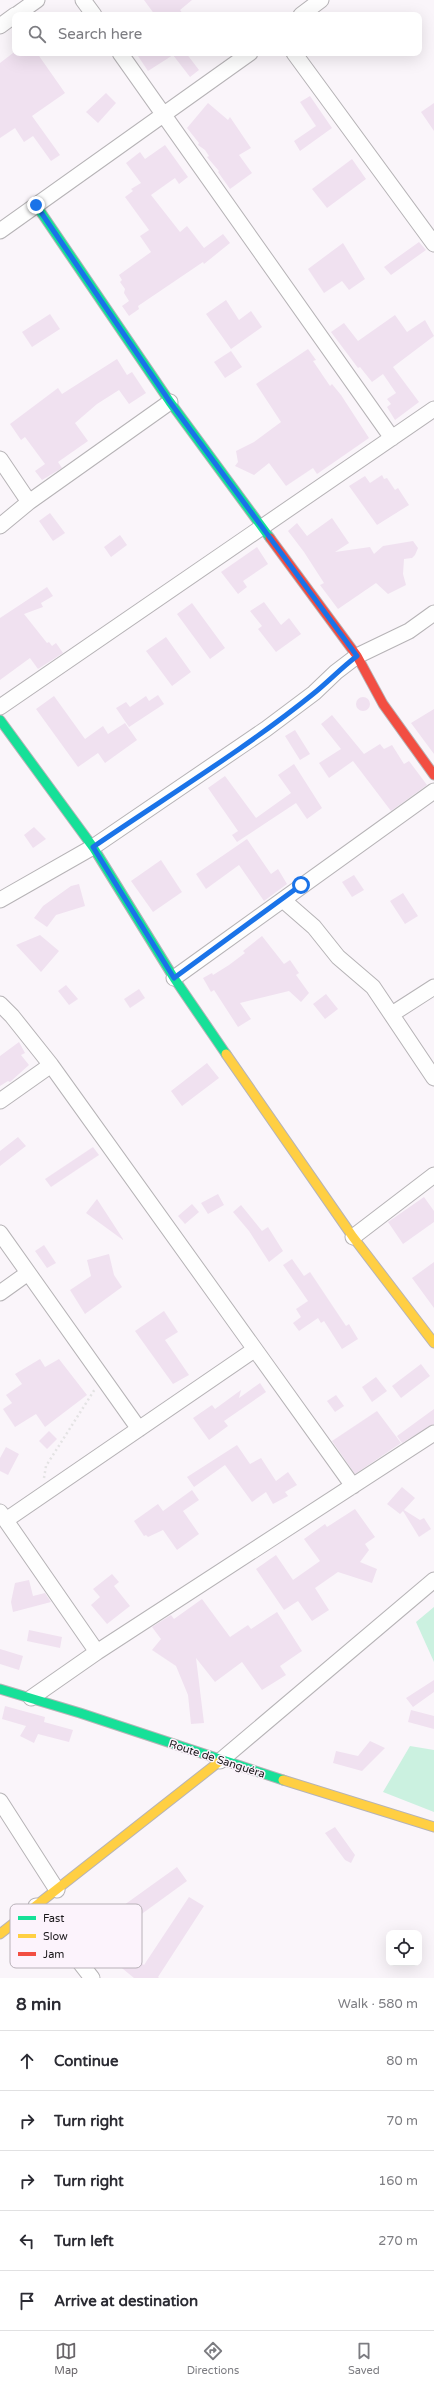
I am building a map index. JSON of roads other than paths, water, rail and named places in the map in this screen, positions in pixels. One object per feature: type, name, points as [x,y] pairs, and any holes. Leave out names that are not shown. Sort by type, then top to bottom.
[{"type":"street","points":[[19,12],[37,0]]},
{"type":"street","points":[[83,0],[92,12]]},
{"type":"street","points":[[305,12],[321,0]]},
{"type":"street","points":[[0,26],[12,17]]},
{"type":"street","points":[[122,56],[392,438]]},
{"type":"street","points":[[0,231],[246,56]]},
{"type":"street","points":[[296,56],[434,244]]},
{"type":"street","points":[[36,205],[170,402],[357,656],[383,704],[434,775]]},
{"type":"street","points":[[0,526],[29,502],[170,402]]},
{"type":"street","points":[[0,707],[434,409]]},
{"type":"street","points":[[0,459],[29,502]]},
{"type":"street","points":[[0,900],[93,847],[266,728],[314,693],[336,672],[357,656],[409,631],[434,613]]},
{"type":"street","points":[[1,723],[93,847],[174,978],[353,1237],[434,1343]]},
{"type":"street","points":[[174,978],[434,791]]},
{"type":"street","points":[[283,900],[314,927],[338,956],[373,987],[434,1078]]},
{"type":"street","points":[[392,1014],[434,986]]},
{"type":"street","points":[[0,1004],[51,1065],[353,1486]]},
{"type":"street","points":[[0,1101],[51,1065]]},
{"type":"street","points":[[353,1237],[434,1175]]},
{"type":"street","points":[[0,1233],[139,1429]]},
{"type":"street","points":[[0,1293],[28,1273]]},
{"type":"street","points":[[98,1652],[3,1516],[40,1497],[254,1350]]},
{"type":"street","points":[[31,1698],[98,1652],[434,1433]]},
{"type":"street","points":[[39,1904],[220,1761],[434,1580]]},
{"type":"street","name":"Route de Sanguéra","points":[[0,1689],[220,1761],[434,1827]]},
{"type":"street","points":[[0,1801],[57,1890]]},
{"type":"street","points":[[0,1934],[10,1926]]},
{"type":"street","points":[[84,1968],[92,1978]]}]
